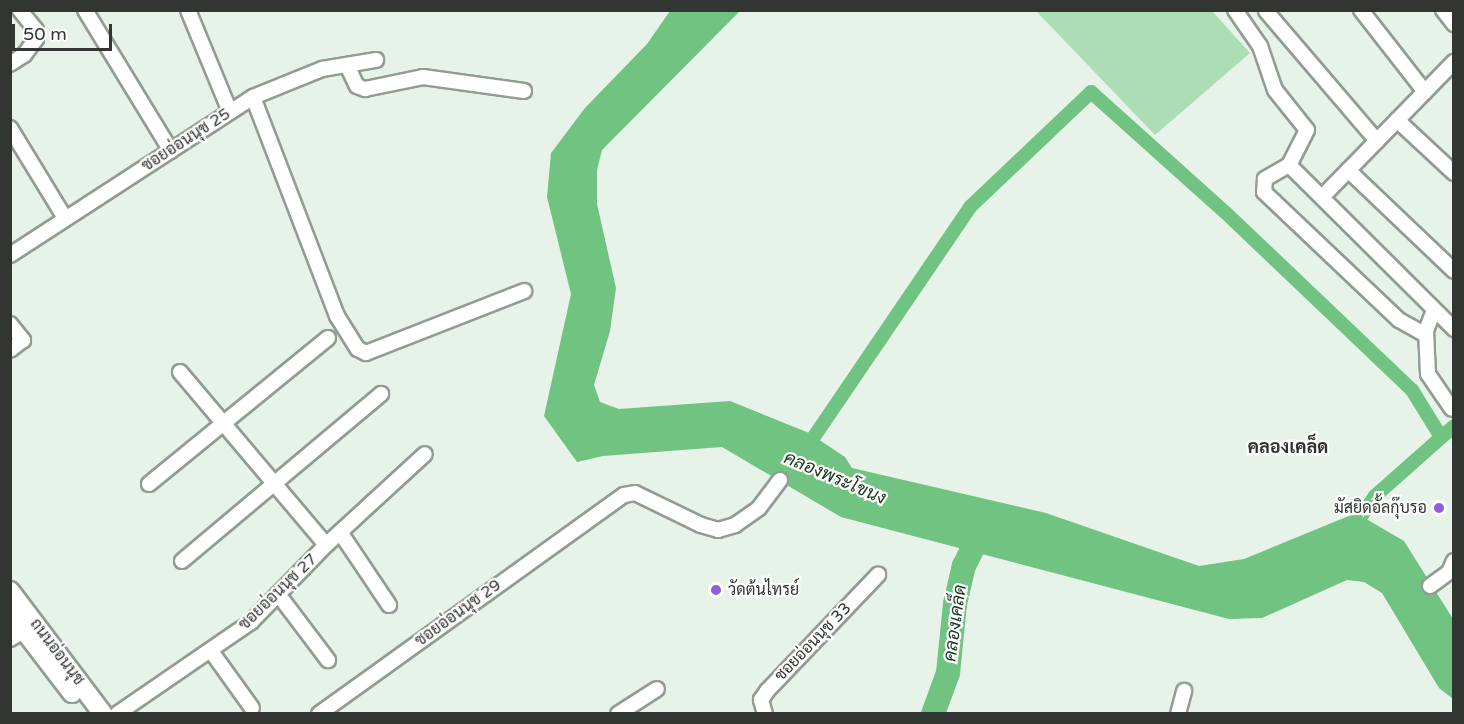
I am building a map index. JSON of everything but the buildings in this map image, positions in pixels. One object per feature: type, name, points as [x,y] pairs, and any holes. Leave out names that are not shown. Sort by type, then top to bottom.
[{"type":"main road","name":"ถนนอ่อนนุช","points":[[10,591],[23,631],[103,714]]},
{"type":"main road","name":"ถนนอ่อนนุช","points":[[10,612],[87,714]]},
{"type":"street","points":[[10,64],[24,55],[36,39],[36,30],[20,10]]},
{"type":"street","points":[[85,10],[171,151]]},
{"type":"street","points":[[188,10],[230,112]]},
{"type":"street","points":[[1235,10],[1260,46],[1275,90],[1307,130],[1289,165],[1265,179],[1264,192],[1399,320],[1426,336]]},
{"type":"street","points":[[1361,10],[1425,92]]},
{"type":"street","points":[[1443,10],[1454,24]]},
{"type":"street","points":[[1266,12],[1377,141]]},
{"type":"street","name":"ซอยอ่อนนุช 25","points":[[10,255],[253,97],[322,69],[376,60]]},
{"type":"street","points":[[347,65],[357,86],[365,88],[423,77],[524,91]]},
{"type":"street","points":[[1327,192],[1425,92],[1451,70]]},
{"type":"street","points":[[253,97],[337,316],[358,349],[366,353],[524,291]]},
{"type":"street","points":[[1398,120],[1454,173]]},
{"type":"street","points":[[10,128],[65,218]]},
{"type":"street","points":[[1289,165],[1454,329]]},
{"type":"street","points":[[1348,170],[1454,271]]},
{"type":"street","points":[[1434,310],[1426,336],[1428,374],[1452,409]]},
{"type":"street","points":[[10,324],[23,340],[10,350]]},
{"type":"street","points":[[149,484],[328,338]]},
{"type":"street","points":[[180,372],[277,483],[326,545]]},
{"type":"street","points":[[182,561],[381,394]]},
{"type":"street","name":"ซอยอ่อนนุช 27","points":[[117,714],[251,622],[326,545],[425,454]]},
{"type":"street","name":"ซอยอ่อนนุช 29","points":[[319,714],[624,495],[635,493],[701,525],[718,530],[735,525],[759,508],[779,481]]},
{"type":"street","points":[[340,532],[389,605]]},
{"type":"street","points":[[1430,586],[1449,572],[1454,561]]},
{"type":"street","name":"ซอยอ่อนนุช 33","points":[[765,714],[761,700],[766,691],[878,575]]},
{"type":"street","points":[[278,594],[328,660]]},
{"type":"street","points":[[210,651],[252,708]]},
{"type":"street","points":[[618,714],[657,688]]},
{"type":"street","points":[[1178,714],[1184,691]]},
{"type":"shaded area","points":[[1036,11],[1212,11],[1250,53],[1155,135]]},
{"type":"water","name":"คลองพระโขนง","points":[[670,11],[740,11],[602,150],[597,170],[597,204],[616,288],[610,331],[594,385],[600,402],[619,409],[730,401],[809,433],[845,457],[852,468],[1046,513],[1199,566],[1244,559],[1356,513],[1404,541],[1453,619],[1453,699],[1439,688],[1382,593],[1364,582],[1347,580],[1262,618],[1229,619],[841,517],[722,447],[603,456],[577,462],[544,416],[571,294],[547,197],[551,153],[585,108],[647,44]]},
{"type":"waterway","name":"คลองพระโขนง","points":[[805,450],[970,207],[1091,92],[1226,213],[1412,390],[1441,437]]},
{"type":"waterway","points":[[1351,531],[1375,496],[1454,426]]},
{"type":"waterway","name":"คลองเคล็ด","points":[[933,714],[948,673],[955,604],[964,566],[980,533]]},
{"type":"place","name":"มัสยิดอั้ลกุ๊บรอ","points":[[1439,508]]},
{"type":"place","name":"วัดต้นไทรย์","points":[[716,590]]},
{"type":"district","name":"คลองเคล็ด","points":[[1288,447]]}]
